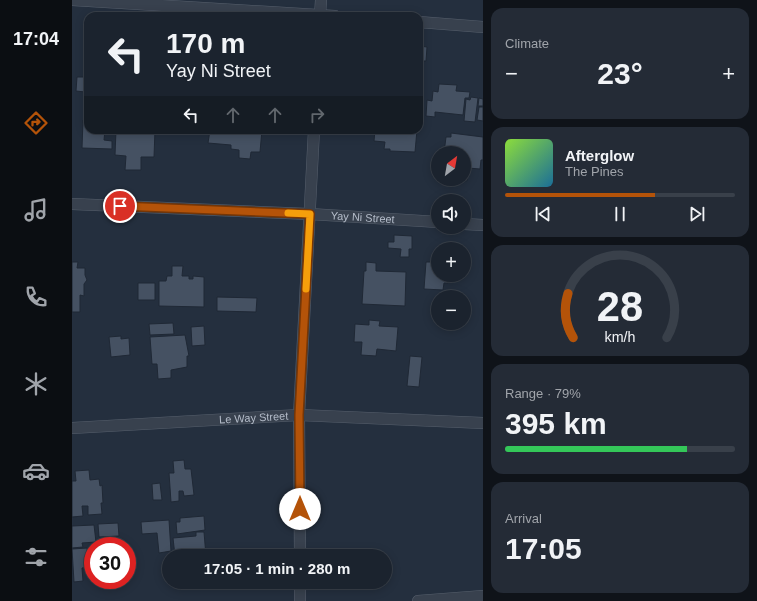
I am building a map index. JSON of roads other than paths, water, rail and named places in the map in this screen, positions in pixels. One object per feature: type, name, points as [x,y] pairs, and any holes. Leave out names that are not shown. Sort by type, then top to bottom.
[{"type":"street","points":[[72,0],[270,12]]},
{"type":"street","points":[[320,12],[321,0]]},
{"type":"street","points":[[423,22],[483,27]]},
{"type":"street","points":[[300,549],[299,415],[314,134]]},
{"type":"street","name":"Yay Ni Street","points":[[72,204],[310,214],[431,222]]},
{"type":"street","points":[[471,224],[483,225]]},
{"type":"street","name":"Le Way Street","points":[[72,428],[299,415],[483,423]]},
{"type":"street","points":[[300,589],[300,601]]},
{"type":"street","points":[[418,601],[483,596]]}]
